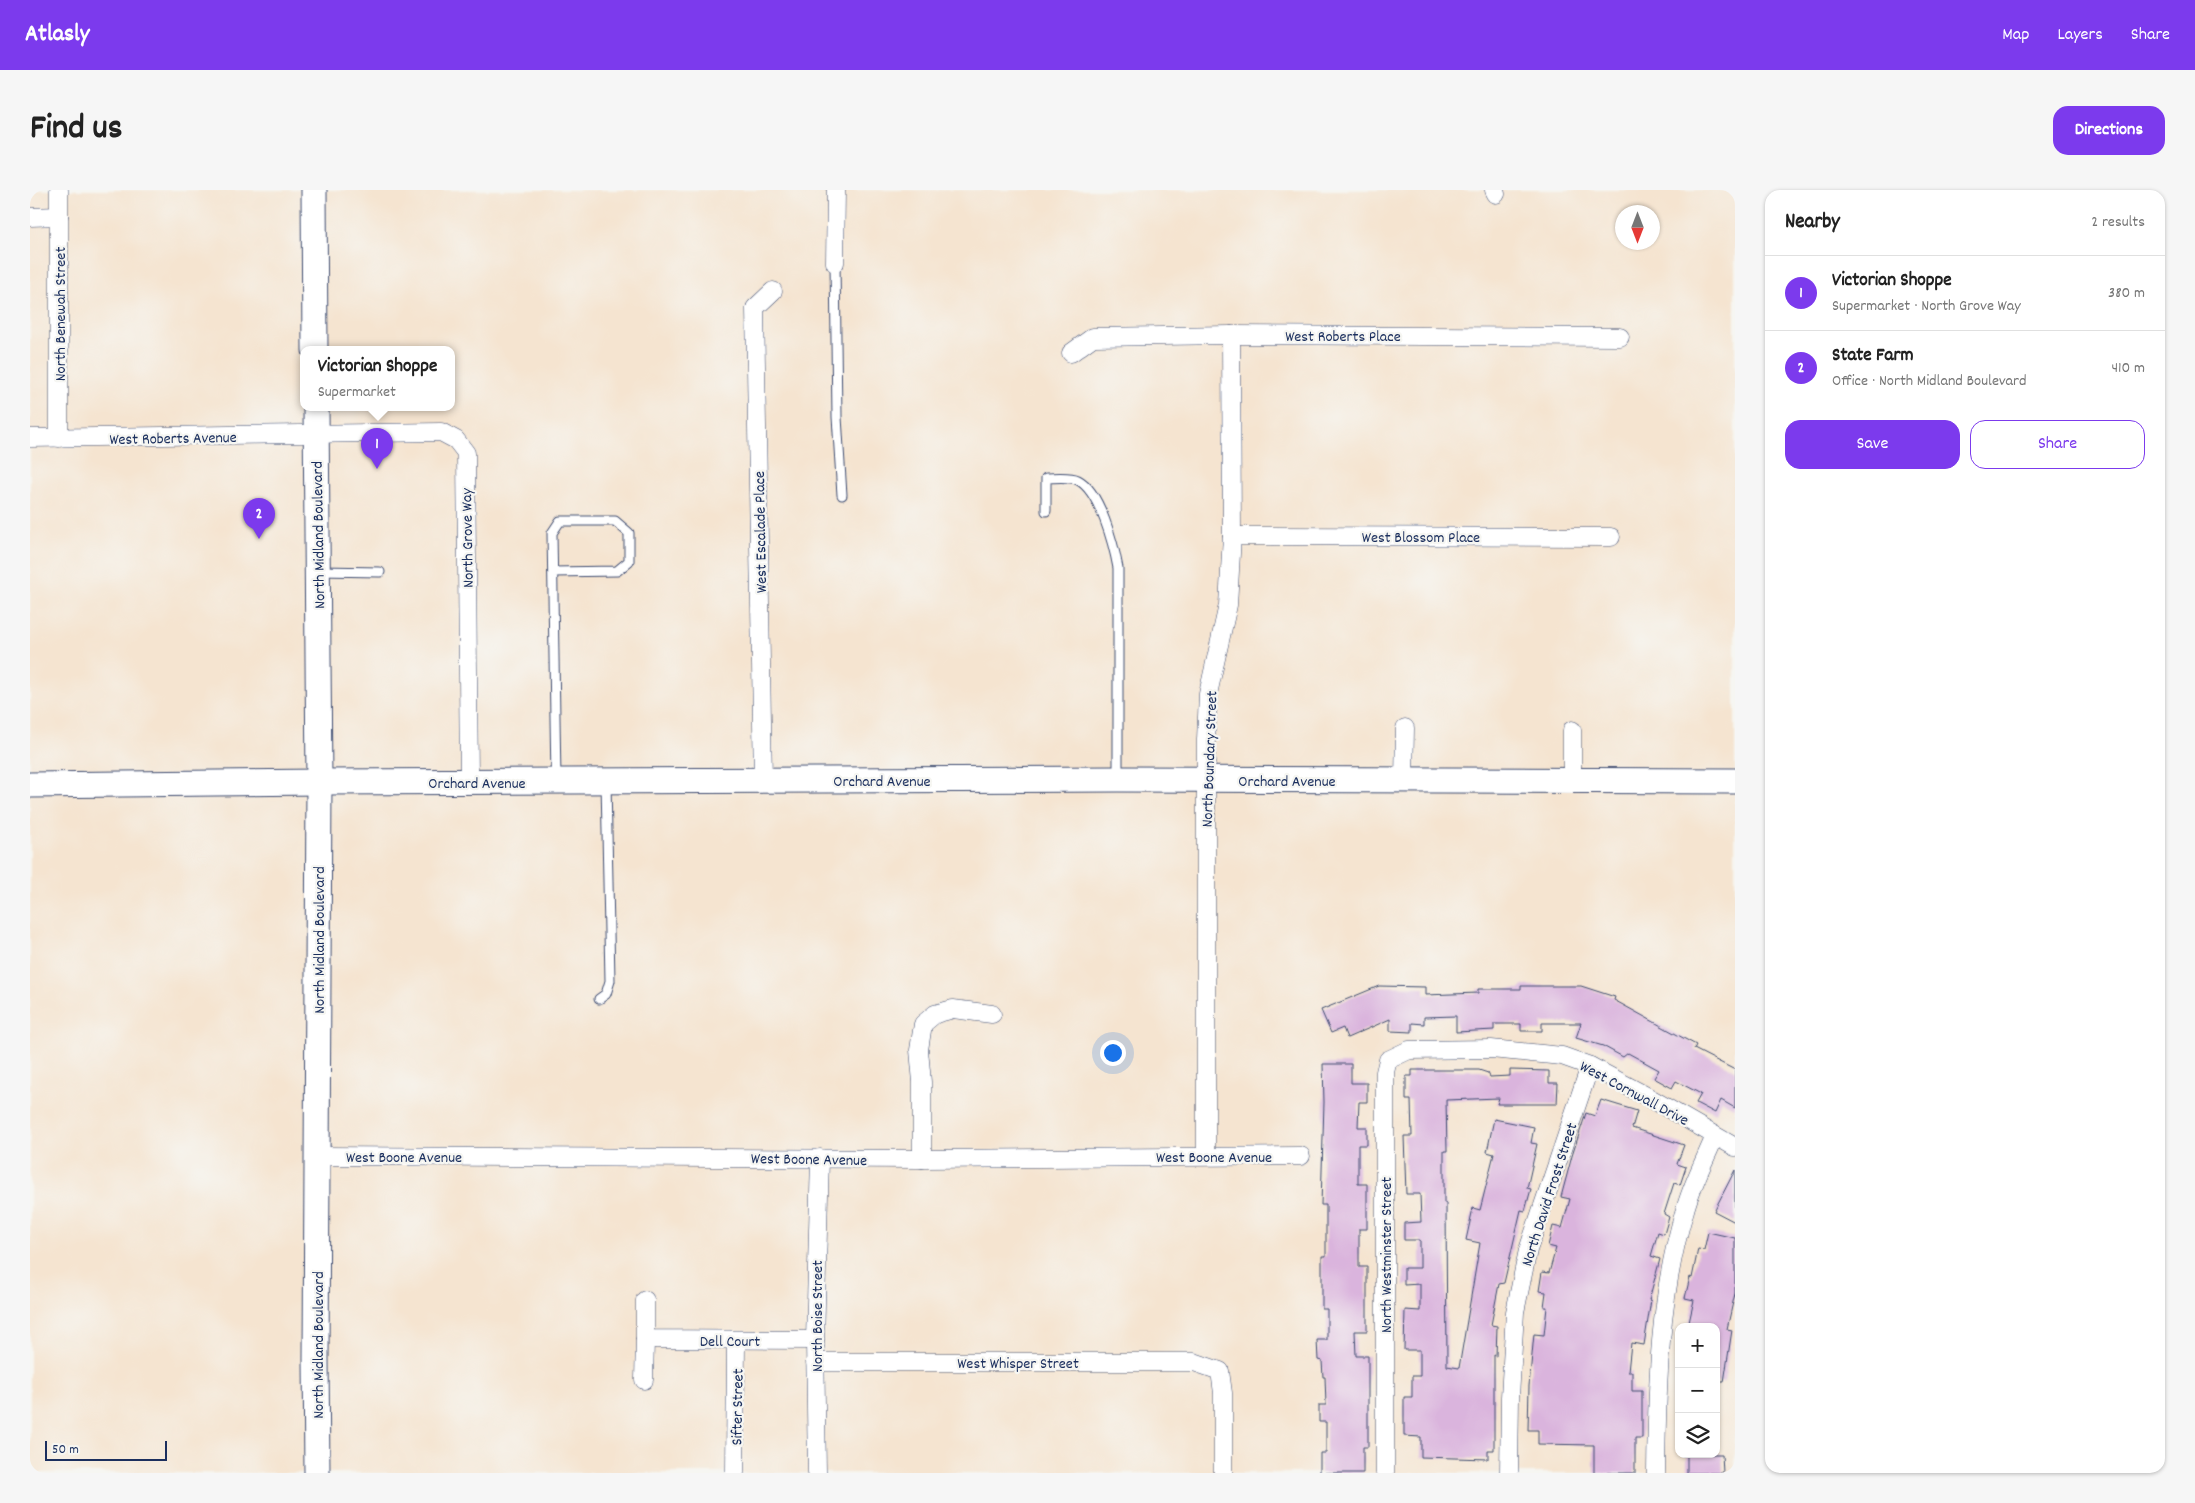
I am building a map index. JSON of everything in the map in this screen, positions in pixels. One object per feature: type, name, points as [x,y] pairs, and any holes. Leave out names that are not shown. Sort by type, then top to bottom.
[{"type":"street","name":"North Benewah Street","points":[[59,190],[59,438]]},
{"type":"street","points":[[314,190],[315,346]]},
{"type":"street","points":[[835,263],[836,190]]},
{"type":"street","points":[[30,217],[59,216]]},
{"type":"street","name":"West Escalade Place","points":[[763,781],[755,308],[772,291]]},
{"type":"street","name":"West Roberts Place","points":[[1071,353],[1092,337],[1231,335],[1620,337]]},
{"type":"street","name":"North Boundary Street","points":[[1206,1156],[1206,780],[1208,694],[1228,605],[1232,536],[1231,335]]},
{"type":"street","name":"North Midland Boulevard","points":[[316,411],[319,782],[317,1473]]},
{"type":"street","name":"North Grove Way","points":[[316,434],[442,432],[456,440],[466,453],[469,782]]},
{"type":"street","name":"West Roberts Avenue","points":[[30,438],[316,434]]},
{"type":"street","name":"West Blossom Place","points":[[1232,536],[1611,537]]},
{"type":"street","points":[[1404,780],[1405,728]]},
{"type":"street","points":[[1572,730],[1572,780]]},
{"type":"street","name":"Orchard Avenue","points":[[30,785],[1118,779],[1735,781]]},
{"type":"street","points":[[922,1159],[922,1082],[919,1050],[924,1024],[935,1014],[954,1009],[992,1014]]},
{"type":"street","name":"West Cornwall Drive","points":[[1409,1050],[1491,1049],[1562,1056],[1590,1066],[1735,1147]]},
{"type":"street","name":"North Westminster Street","points":[[1385,1473],[1385,1072],[1388,1060],[1409,1050]]},
{"type":"street","name":"North David Frost Street","points":[[1509,1473],[1510,1397],[1515,1312],[1528,1250],[1590,1066]]},
{"type":"street","points":[[1656,1473],[1658,1380],[1670,1272],[1685,1209],[1715,1136]]},
{"type":"street","name":"West Boone Avenue","points":[[317,1156],[922,1159],[1301,1156]]},
{"type":"street","name":"North Boise Street","points":[[817,1473],[815,1340],[820,1158]]},
{"type":"street","points":[[644,1380],[645,1300]]},
{"type":"street","name":"Dell Court","points":[[646,1339],[815,1340]]},
{"type":"street","name":"Sifter Street","points":[[735,1473],[736,1341]]},
{"type":"street","name":"West Whisper Street","points":[[816,1362],[1194,1362],[1220,1371],[1223,1393],[1223,1473]]},
{"type":"lane","points":[[835,263],[837,417],[842,495]]},
{"type":"lane","points":[[1046,511],[1046,478],[1077,480],[1087,488],[1107,524],[1115,551],[1118,568],[1118,779]]},
{"type":"lane","points":[[553,572],[617,571],[629,561],[629,533],[616,521],[560,521],[552,533],[556,782]]},
{"type":"lane","points":[[317,571],[380,572]]},
{"type":"lane","points":[[599,999],[606,994],[610,981],[606,782]]},
{"type":"building","points":[[1379,986],[1425,987],[1425,995],[1478,993],[1478,989],[1521,989],[1521,986],[1581,986],[1615,997],[1614,1000],[1696,1045],[1694,1049],[1735,1070],[1735,1108],[1721,1100],[1715,1113],[1696,1103],[1701,1094],[1676,1081],[1672,1088],[1654,1078],[1659,1070],[1628,1053],[1623,1057],[1603,1046],[1576,1038],[1581,1023],[1542,1023],[1542,1031],[1521,1031],[1521,1024],[1494,1024],[1494,1030],[1456,1032],[1456,1016],[1424,1017],[1424,1024],[1412,1023],[1412,1032],[1390,1031],[1390,1019],[1347,1038],[1343,1028],[1331,1033],[1321,1010]]},
{"type":"building","points":[[1323,1064],[1351,1064],[1351,1083],[1367,1083],[1367,1102],[1359,1102],[1358,1127],[1367,1127],[1367,1145],[1358,1145],[1358,1184],[1367,1184],[1367,1229],[1359,1229],[1359,1267],[1367,1267],[1367,1331],[1355,1331],[1356,1356],[1368,1356],[1368,1447],[1363,1447],[1363,1473],[1320,1473],[1320,1453],[1326,1453],[1326,1422],[1319,1422],[1319,1405],[1326,1405],[1325,1377],[1323,1377],[1322,1361],[1318,1360],[1317,1340],[1327,1340],[1327,1309],[1322,1309],[1322,1256],[1326,1256],[1326,1205],[1321,1205],[1324,1102]]},
{"type":"building","points":[[1412,1070],[1479,1070],[1488,1073],[1490,1077],[1510,1076],[1510,1070],[1549,1071],[1549,1083],[1558,1083],[1557,1104],[1497,1104],[1499,1098],[1446,1100],[1447,1151],[1444,1151],[1444,1203],[1446,1203],[1447,1366],[1459,1368],[1480,1243],[1466,1240],[1473,1208],[1480,1210],[1494,1154],[1487,1152],[1494,1119],[1534,1127],[1531,1143],[1537,1144],[1527,1188],[1531,1189],[1525,1211],[1521,1210],[1504,1283],[1499,1284],[1491,1325],[1497,1326],[1496,1356],[1494,1355],[1494,1450],[1488,1450],[1488,1459],[1421,1457],[1421,1437],[1404,1436],[1404,1397],[1412,1397],[1412,1376],[1420,1376],[1420,1350],[1404,1350],[1405,1310],[1420,1311],[1420,1284],[1404,1285],[1404,1268],[1420,1268],[1420,1240],[1404,1240],[1404,1223],[1421,1222],[1420,1194],[1406,1194],[1404,1136],[1412,1136],[1411,1100],[1406,1100],[1406,1076],[1412,1076]]},
{"type":"building","points":[[1601,1100],[1637,1111],[1632,1128],[1684,1145],[1677,1164],[1686,1167],[1680,1185],[1674,1183],[1664,1214],[1669,1217],[1664,1234],[1658,1232],[1651,1256],[1660,1259],[1649,1300],[1651,1300],[1644,1345],[1631,1343],[1628,1372],[1632,1372],[1632,1391],[1642,1391],[1642,1438],[1635,1438],[1635,1473],[1594,1473],[1594,1445],[1538,1444],[1538,1430],[1528,1430],[1529,1386],[1534,1334],[1544,1335],[1547,1307],[1544,1307],[1546,1292],[1539,1291],[1542,1272],[1549,1273],[1556,1248],[1548,1246],[1553,1226],[1562,1228],[1570,1199],[1561,1197],[1586,1113],[1595,1116]]},
{"type":"building","points":[[1735,1170],[1735,1222],[1714,1211]]},
{"type":"building","points":[[1708,1232],[1735,1238],[1735,1293],[1727,1329],[1732,1330],[1724,1382],[1720,1382],[1720,1323],[1689,1323],[1694,1300],[1685,1298],[1690,1277],[1692,1278],[1698,1249],[1704,1250]]},
{"type":"building","points":[[1720,1454],[1722,1454],[1723,1473],[1687,1473],[1687,1458],[1720,1458]]},
{"type":"place","name":"Victorian Shoppe","points":[[377,469]]},
{"type":"place","name":"State Farm","points":[[259,539]]}]
